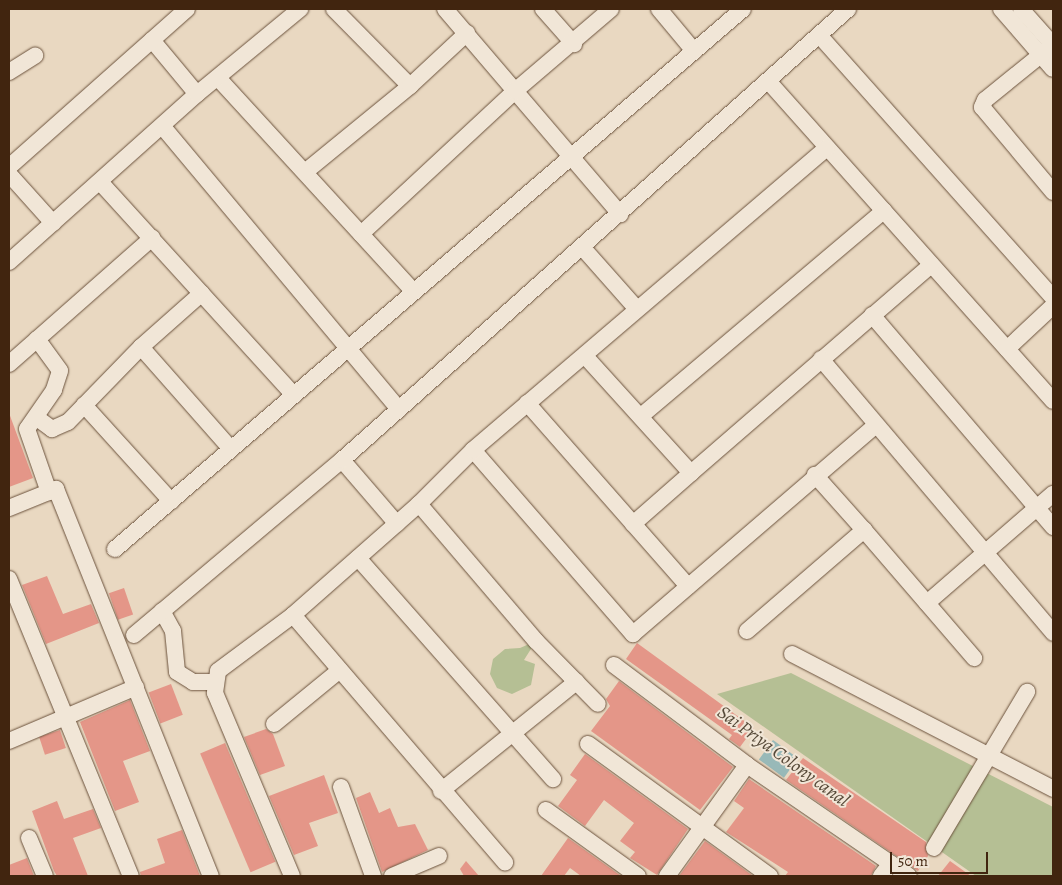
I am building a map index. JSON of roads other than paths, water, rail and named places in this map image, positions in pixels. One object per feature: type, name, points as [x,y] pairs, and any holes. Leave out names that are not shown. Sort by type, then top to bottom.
[{"type":"street","points":[[9,167],[187,9]]},
{"type":"street","points":[[9,262],[101,183],[197,94],[300,9]]},
{"type":"street","points":[[334,9],[410,86]]},
{"type":"street","points":[[445,9],[467,32],[620,214]]},
{"type":"street","points":[[543,9],[574,44]]},
{"type":"street","points":[[361,234],[515,91],[574,44],[612,9]]},
{"type":"street","points":[[659,9],[694,51]]},
{"type":"street","points":[[116,548],[743,9]]},
{"type":"street","points":[[134,635],[342,460],[848,9]]},
{"type":"street","points":[[1000,9],[1050,48]]},
{"type":"street","points":[[1021,9],[1050,48],[1053,69]]},
{"type":"street","points":[[305,172],[410,86],[467,32]]},
{"type":"street","points":[[819,35],[1053,298]]},
{"type":"street","points":[[152,40],[197,94]]},
{"type":"street","points":[[1050,48],[985,100],[982,107],[1053,192]]},
{"type":"street","points":[[9,72],[35,56]]},
{"type":"street","points":[[218,78],[414,292]]},
{"type":"street","points":[[768,82],[1053,401]]},
{"type":"street","points":[[163,127],[399,409]]},
{"type":"street","points":[[292,876],[215,693],[218,671],[293,615],[419,504],[473,450],[584,356],[636,308],[827,148]]},
{"type":"street","points":[[9,174],[53,224]]},
{"type":"street","points":[[101,183],[294,395]]},
{"type":"street","points":[[642,416],[884,211]]},
{"type":"street","points":[[9,364],[152,238]]},
{"type":"street","points":[[582,247],[636,308]]},
{"type":"street","points":[[633,524],[931,265]]},
{"type":"street","points":[[37,418],[52,429],[60,427],[141,347],[202,294]]},
{"type":"street","points":[[1007,349],[1053,306]]},
{"type":"street","points":[[872,316],[1053,527]]},
{"type":"street","points":[[37,339],[60,371],[37,418],[27,430],[49,492]]},
{"type":"street","points":[[141,347],[231,449]]},
{"type":"street","points":[[584,356],[642,416],[692,473]]},
{"type":"street","points":[[821,359],[875,426],[987,552],[1053,633]]},
{"type":"street","points":[[527,403],[688,586]]},
{"type":"street","points":[[84,405],[171,501]]},
{"type":"street","points":[[473,450],[633,634],[815,475],[875,426]]},
{"type":"street","points":[[342,460],[397,524]]},
{"type":"street","points":[[815,475],[974,658]]},
{"type":"street","points":[[9,508],[56,489],[211,876]]},
{"type":"street","points":[[927,603],[1053,494]]},
{"type":"street","points":[[419,504],[536,641],[598,704]]},
{"type":"street","points":[[746,631],[864,530]]},
{"type":"street","points":[[358,558],[553,779]]},
{"type":"street","points":[[9,580],[131,876]]},
{"type":"street","points":[[162,611],[172,631],[177,672],[193,682],[215,682]]},
{"type":"street","points":[[293,615],[441,791],[505,862]]},
{"type":"street","points":[[792,654],[1053,788]]},
{"type":"street","points":[[614,665],[747,765],[909,876]]},
{"type":"street","points":[[274,724],[340,670]]},
{"type":"street","points":[[441,791],[576,682]]},
{"type":"street","points":[[9,740],[66,718],[136,687]]},
{"type":"street","points":[[934,848],[991,756],[1027,692]]},
{"type":"street","points":[[588,744],[770,876]]},
{"type":"street","points":[[667,876],[747,765]]},
{"type":"street","points":[[341,786],[373,876]]},
{"type":"street","points":[[546,810],[638,876]]},
{"type":"street","points":[[29,838],[45,876]]},
{"type":"street","points":[[392,876],[439,856]]},
{"type":"street","points":[[881,876],[891,863]]},
{"type":"water","name":"Sai Priya Colony canal","points":[[773,740],[798,758],[784,778],[759,759]]}]
